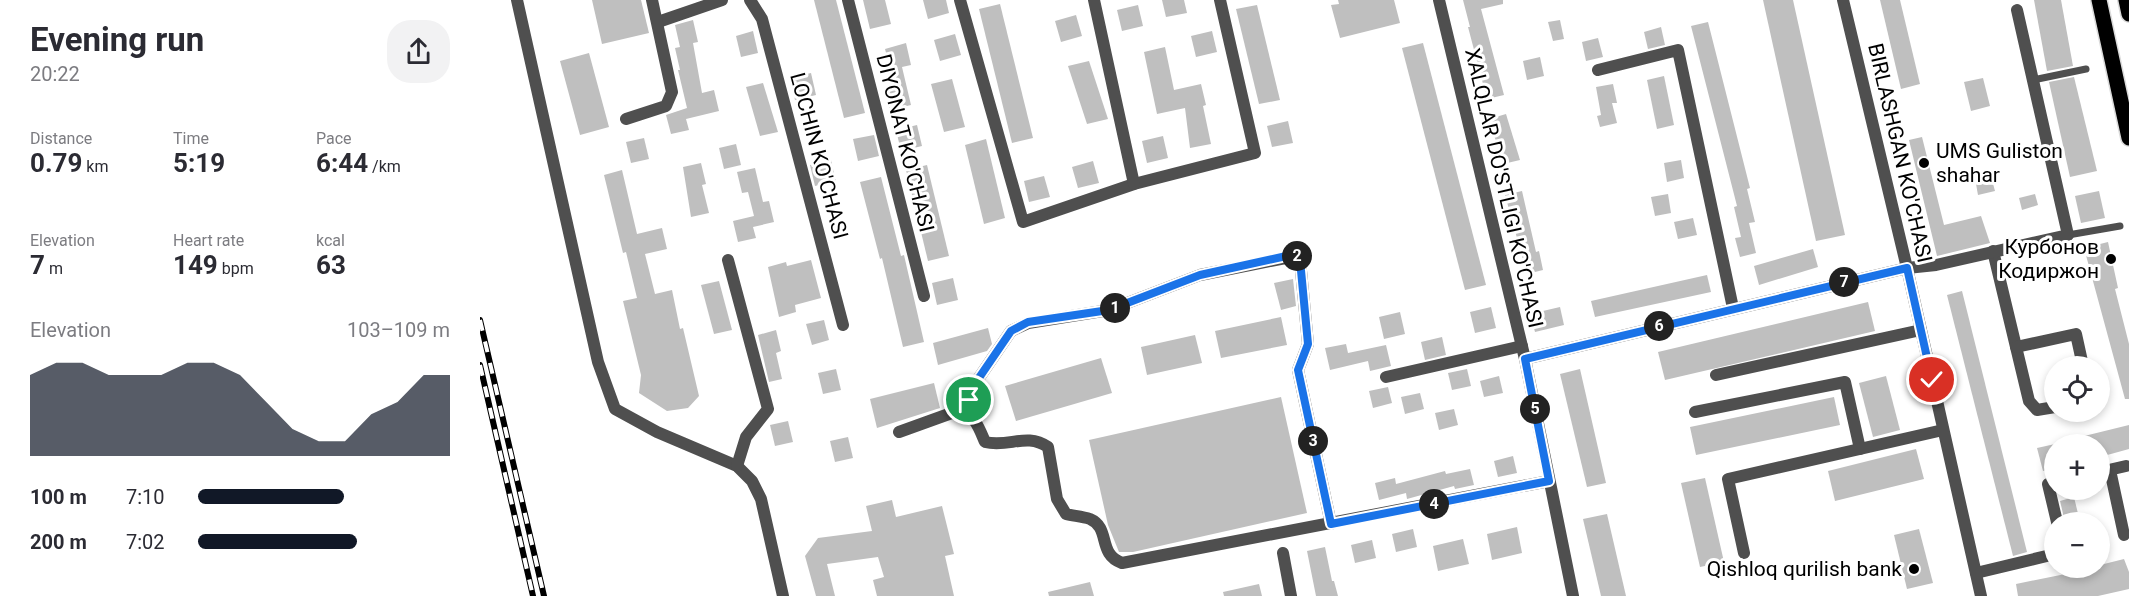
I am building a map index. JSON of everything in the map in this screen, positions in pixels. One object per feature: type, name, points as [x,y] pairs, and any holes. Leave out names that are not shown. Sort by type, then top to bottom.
[{"type":"main road","points":[[2099,0],[2129,138]]},
{"type":"main road","points":[[2126,0],[2129,14]]},
{"type":"street","points":[[517,0],[598,362],[615,409],[657,432],[737,466],[752,481],[760,498],[783,596]]},
{"type":"street","points":[[626,119],[666,106],[672,92],[652,0]]},
{"type":"street","points":[[657,22],[722,0]]},
{"type":"street","name":"LOCHIN KO'CHASI","points":[[750,0],[762,19],[843,325]]},
{"type":"street","name":"DIYONAT KO'CHASI","points":[[848,0],[924,296]]},
{"type":"street","points":[[960,0],[1023,222],[1134,184],[1255,153],[1220,0]]},
{"type":"street","points":[[1094,0],[1134,184]]},
{"type":"street","name":"XALQLAR DO'STLIGI KO'CHASI","points":[[1439,0],[1525,359],[1573,596]]},
{"type":"street","name":"BIRLASHGAN KO'CHASI","points":[[1843,0],[1907,268],[1981,596]]},
{"type":"street","points":[[1525,359],[1907,268],[1936,265],[2068,235],[2017,10]]},
{"type":"street","points":[[1598,70],[1678,50],[1733,308]]},
{"type":"street","points":[[1993,251],[2030,401],[2037,410],[2044,409]]},
{"type":"street","points":[[1331,524],[1298,370],[1308,344],[1300,260],[1296,256],[1200,275],[1109,310],[1028,322],[1011,331],[970,391],[969,413],[985,442],[994,444],[1037,440],[1048,447],[1057,499],[1066,514],[1092,520],[1102,531],[1108,554],[1112,560],[1122,563],[1331,524],[1549,481]]},
{"type":"street","points":[[728,260],[768,409],[746,437],[737,466]]},
{"type":"street","points":[[1716,375],[1921,330]]},
{"type":"street","points":[[2016,347],[2076,334],[2081,356]]},
{"type":"street","points":[[1386,377],[1522,346]]},
{"type":"street","points":[[1695,412],[1845,382],[1860,448]]},
{"type":"street","points":[[899,432],[960,410],[969,413]]},
{"type":"street","points":[[1744,553],[1728,479],[1943,429]]},
{"type":"street","points":[[2110,470],[2126,466]]},
{"type":"street","points":[[2110,488],[2124,535]]},
{"type":"street","points":[[1282,553],[1291,596]]},
{"type":"street","points":[[1976,573],[2044,558]]},
{"type":"lane","points":[[2033,80],[2086,69]]},
{"type":"lane","points":[[2068,235],[2120,226]]},
{"type":"building","points":[[592,0],[641,0],[649,33],[602,44]]},
{"type":"building","points":[[814,0],[836,0],[865,113],[844,118]]},
{"type":"building","points":[[863,0],[885,0],[891,24],[870,29]]},
{"type":"building","points":[[923,0],[946,0],[949,13],[928,19]]},
{"type":"building","points":[[1162,0],[1184,0],[1187,13],[1166,17]]},
{"type":"building","points":[[1338,0],[1394,0],[1400,23],[1340,38],[1331,5],[1339,4]]},
{"type":"building","points":[[1463,0],[1503,0],[1503,4],[1481,9],[1504,95],[1487,99]]},
{"type":"building","points":[[1763,0],[1793,0],[1845,235],[1816,241]]},
{"type":"building","points":[[1880,0],[1900,0],[1920,84],[1901,89]]},
{"type":"building","points":[[2034,0],[2061,0],[2073,66],[2047,71]]},
{"type":"building","points":[[1000,4],[1033,138],[1012,143],[979,9]]},
{"type":"building","points":[[1138,5],[1143,26],[1122,31],[1117,10]]},
{"type":"building","points":[[1257,5],[1280,100],[1259,104],[1236,9]]},
{"type":"building","points":[[1076,15],[1082,36],[1061,42],[1055,21]]},
{"type":"building","points":[[693,20],[698,42],[693,43],[702,93],[714,90],[719,111],[686,119],[689,130],[671,134],[666,115],[687,108],[678,70],[680,70],[675,48],[680,47],[675,25]]},
{"type":"building","points":[[1560,20],[1564,39],[1553,41],[1548,22]]},
{"type":"building","points":[[1708,22],[1750,188],[1747,189],[1755,222],[1749,223],[1756,253],[1740,257],[1735,238],[1741,237],[1734,207],[1737,206],[1691,26]]},
{"type":"building","points":[[1661,27],[1665,45],[1648,49],[1644,32]]},
{"type":"building","points":[[753,31],[758,53],[741,57],[736,36]]},
{"type":"building","points":[[1212,31],[1217,52],[1196,57],[1191,36]]},
{"type":"building","points":[[955,34],[961,55],[940,61],[934,40]]},
{"type":"building","points":[[1598,38],[1603,57],[1586,61],[1582,42]]},
{"type":"building","points":[[906,43],[911,65],[902,67],[911,105],[890,110],[885,89],[895,86],[885,49]]},
{"type":"building","points":[[1423,43],[1486,285],[1465,290],[1402,48]]},
{"type":"building","points":[[1165,47],[1174,90],[1201,84],[1211,144],[1190,148],[1185,108],[1157,114],[1144,52]]},
{"type":"building","points":[[589,53],[609,127],[580,135],[560,61]]},
{"type":"building","points":[[1540,57],[1544,76],[1527,80],[1523,61]]},
{"type":"building","points":[[1089,61],[1108,119],[1087,124],[1068,66]]},
{"type":"building","points":[[811,73],[816,95],[795,100],[790,78]]},
{"type":"building","points":[[1664,76],[1674,125],[1657,129],[1647,80]]},
{"type":"building","points":[[2074,77],[2097,171],[2070,177],[2049,82]]},
{"type":"building","points":[[1983,78],[1990,106],[1971,111],[1964,82]]},
{"type":"building","points":[[952,79],[965,127],[944,132],[931,84]]},
{"type":"building","points":[[763,83],[778,132],[760,136],[746,87]]},
{"type":"building","points":[[1613,84],[1617,103],[1612,103],[1617,123],[1600,127],[1597,116],[1601,115],[1596,87]]},
{"type":"building","points":[[1506,114],[1520,160],[1503,164],[1489,119]]},
{"type":"building","points":[[1288,121],[1293,143],[1272,147],[1267,126]]},
{"type":"building","points":[[917,125],[922,146],[901,151],[896,130]]},
{"type":"building","points":[[874,135],[879,156],[858,161],[853,139]]},
{"type":"building","points":[[1163,136],[1168,158],[1147,163],[1142,141]]},
{"type":"building","points":[[1922,137],[1944,225],[1981,216],[1990,243],[1937,256],[1909,140]]},
{"type":"building","points":[[644,138],[649,159],[631,163],[626,142]]},
{"type":"building","points":[[986,139],[1005,218],[984,224],[965,145]]},
{"type":"building","points":[[736,144],[741,165],[724,169],[719,148]]},
{"type":"building","points":[[831,160],[836,181],[815,186],[810,165]]},
{"type":"building","points":[[1681,160],[1684,178],[1667,182],[1664,163]]},
{"type":"building","points":[[1093,161],[1099,183],[1078,188],[1072,167]]},
{"type":"building","points":[[701,163],[706,184],[702,185],[709,213],[691,217],[683,167]]},
{"type":"building","points":[[927,165],[949,256],[928,261],[906,170]]},
{"type":"building","points":[[755,168],[763,202],[769,201],[774,222],[753,227],[756,238],[738,242],[733,221],[754,216],[748,192],[742,193],[737,172]]},
{"type":"building","points":[[622,170],[637,234],[662,228],[667,249],[645,254],[655,294],[672,290],[680,329],[683,328],[699,396],[688,408],[667,411],[639,393],[641,375],[623,301],[637,298],[626,252],[623,253],[604,175]]},
{"type":"building","points":[[1044,176],[1050,197],[1029,202],[1024,181]]},
{"type":"building","points":[[881,177],[901,256],[904,255],[924,342],[903,347],[882,258],[880,259],[860,182]]},
{"type":"building","points":[[1992,180],[1995,191],[1978,195],[1976,184]]},
{"type":"building","points":[[1522,191],[1536,252],[1539,251],[1543,270],[1527,274],[1505,195]]},
{"type":"building","points":[[2099,191],[2105,218],[2081,223],[2075,196]]},
{"type":"building","points":[[1668,194],[1671,213],[1655,216],[1651,197]]},
{"type":"building","points":[[2035,194],[2038,205],[2022,210],[2019,198]]},
{"type":"building","points":[[1693,218],[1697,235],[1678,239],[1674,222]]},
{"type":"building","points":[[2108,242],[2118,288],[2115,289],[2129,344],[2129,399],[2125,399],[2084,248]]},
{"type":"building","points":[[1813,249],[1818,267],[1759,285],[1754,266]]},
{"type":"building","points":[[811,260],[821,298],[795,305],[796,312],[779,317],[768,267],[786,262],[787,266]]},
{"type":"building","points":[[1707,275],[1711,292],[1595,317],[1591,301]]},
{"type":"building","points":[[953,278],[958,300],[937,305],[932,283]]},
{"type":"building","points":[[1293,279],[1296,306],[1281,310],[1274,283]]},
{"type":"building","points":[[719,281],[732,330],[714,334],[701,285]]},
{"type":"building","points":[[1962,291],[2027,552],[2013,556],[1947,295]]},
{"type":"building","points":[[1868,302],[1875,331],[1665,380],[1658,352]]},
{"type":"building","points":[[1491,307],[1496,328],[1475,333],[1470,312]]},
{"type":"building","points":[[1560,307],[1564,325],[1535,332],[1530,314]]},
{"type":"building","points":[[1400,312],[1405,334],[1384,339],[1379,317]]},
{"type":"building","points":[[1281,317],[1287,345],[1221,358],[1215,331]]},
{"type":"building","points":[[824,320],[829,340],[812,345],[806,324]]},
{"type":"building","points":[[988,328],[992,344],[987,351],[938,365],[933,343]]},
{"type":"building","points":[[776,330],[781,351],[776,353],[782,379],[769,382],[758,335]]},
{"type":"building","points":[[1195,335],[1202,363],[1147,375],[1141,347]]},
{"type":"building","points":[[1442,337],[1446,355],[1425,360],[1421,342]]},
{"type":"building","points":[[1346,344],[1348,353],[1386,345],[1391,366],[1370,371],[1368,361],[1330,370],[1325,348]]},
{"type":"building","points":[[1101,358],[1112,393],[1016,421],[1005,386]]},
{"type":"building","points":[[836,369],[841,390],[823,394],[818,373]]},
{"type":"building","points":[[1467,369],[1471,386],[1452,390],[1448,373]]},
{"type":"building","points":[[1580,369],[1606,483],[1587,487],[1560,374]]},
{"type":"building","points":[[1499,376],[1503,393],[1484,397],[1480,381]]},
{"type":"building","points":[[1886,376],[1900,430],[1873,437],[1859,383]]},
{"type":"building","points":[[934,383],[940,408],[877,428],[870,399]]},
{"type":"building","points":[[1388,387],[1392,403],[1373,408],[1369,391]]},
{"type":"building","points":[[1420,393],[1424,409],[1405,414],[1401,397]]},
{"type":"building","points":[[1281,397],[1307,513],[1133,552],[1119,552],[1108,525],[1089,440]]},
{"type":"building","points":[[1834,397],[1840,425],[1696,455],[1690,427]]},
{"type":"building","points":[[1454,409],[1458,425],[1439,430],[1435,413]]},
{"type":"building","points":[[788,421],[793,442],[775,446],[770,425]]},
{"type":"building","points":[[2129,425],[2129,449],[2110,454],[2110,434],[2092,434]]},
{"type":"building","points":[[848,437],[853,458],[835,462],[830,441]]},
{"type":"building","points":[[2044,446],[2044,471],[2043,471],[2037,448]]},
{"type":"building","points":[[1916,449],[1924,479],[1835,501],[1828,471]]},
{"type":"building","points":[[1513,456],[1517,473],[1498,477],[1494,461]]},
{"type":"building","points":[[1470,469],[1474,485],[1455,489],[1454,486],[1407,499],[1406,493],[1379,500],[1375,483],[1395,478],[1396,484],[1445,471],[1446,474]]},
{"type":"building","points":[[1705,478],[1724,562],[1700,567],[1681,483]]},
{"type":"building","points":[[892,500],[896,517],[942,506],[954,554],[945,556],[954,596],[877,596],[873,580],[884,577],[878,557],[827,564],[835,596],[816,596],[805,556],[818,538],[872,531],[866,506]]},
{"type":"building","points":[[2075,500],[2078,512],[2063,512],[2060,501]]},
{"type":"building","points":[[1607,514],[1626,596],[1601,596],[1583,519]]},
{"type":"building","points":[[1517,527],[1522,553],[1492,560],[1487,534]]},
{"type":"building","points":[[1413,529],[1417,547],[1396,552],[1392,534]]},
{"type":"building","points":[[1919,529],[1933,583],[1907,589],[1894,535]]},
{"type":"building","points":[[1463,539],[1469,564],[1438,571],[1433,546]]},
{"type":"building","points":[[1372,540],[1376,558],[1355,563],[1351,545]]},
{"type":"building","points":[[1325,547],[1332,581],[1334,581],[1338,596],[1316,596],[1307,551]]},
{"type":"building","points":[[2124,559],[2129,572],[2129,589],[2098,596],[2018,596],[2016,584],[2046,578],[2110,578],[2110,562]]},
{"type":"building","points":[[1090,582],[1094,596],[1049,596],[1048,592]]},
{"type":"building","points":[[1259,584],[1262,596],[1224,596],[1223,592]]},
{"type":"railway","points":[[480,320],[544,596]]},
{"type":"railway","points":[[480,365],[533,596]]},
{"type":"place","name":"UMS Guliston shahar","points":[[1924,163]]},
{"type":"place","name":"Курбонов Кодиржон","points":[[2111,259]]},
{"type":"place","name":"Qishloq qurilish bank","points":[[1914,569]]},
{"type":"route","points":[[969,400],[970,391],[1006,342],[1011,331],[1028,322],[1056,316],[1109,310],[1200,275],[1291,255],[1300,260],[1308,344],[1298,370],[1331,524],[1549,481],[1525,359],[1733,308],[1907,268],[1932,380]]}]
